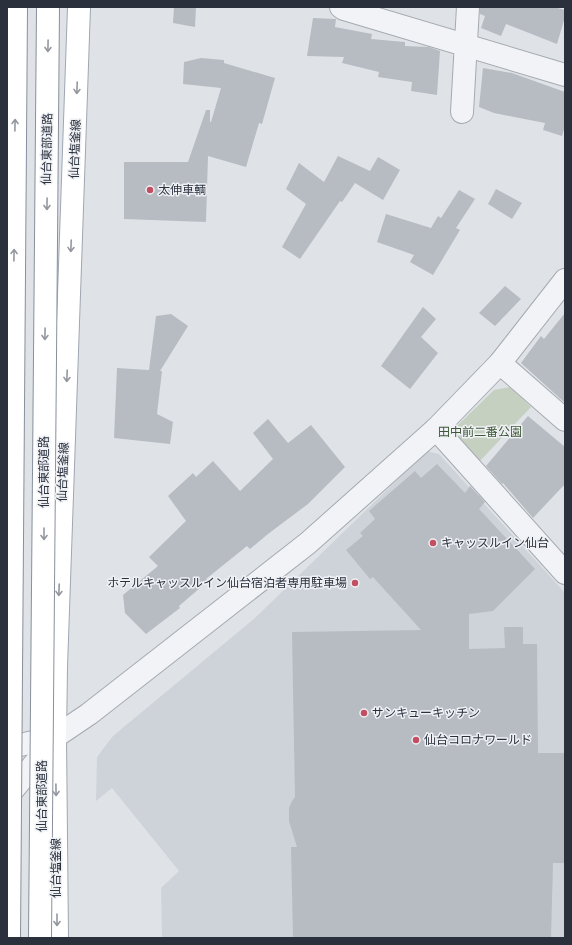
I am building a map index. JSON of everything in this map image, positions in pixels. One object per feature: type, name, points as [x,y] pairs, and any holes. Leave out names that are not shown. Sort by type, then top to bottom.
[{"type":"main road","points":[[9,938],[16,7]]},
{"type":"main road","name":"仙台東部道路","points":[[40,938],[48,7]]},
{"type":"main road","name":"仙台塩釜線","points":[[57,938],[55,738],[56,667],[79,7]]},
{"type":"street","points":[[341,7],[466,46],[565,73]]},
{"type":"street","points":[[462,112],[468,7]]},
{"type":"street","points":[[7,797],[55,738],[89,714],[308,542],[436,429],[500,363],[565,280]]},
{"type":"street","points":[[500,363],[565,420]]},
{"type":"street","points":[[436,429],[565,573]]},
{"type":"street","points":[[7,748],[55,738]]},
{"type":"shaded area","points":[[427,451],[439,454],[565,593],[565,938],[162,938],[161,888],[179,871],[112,788],[96,801],[97,757],[113,736],[255,618]]},
{"type":"green space","name":"田中前二番公園","points":[[510,387],[531,407],[479,462],[460,441],[458,425],[494,390]]},
{"type":"building","points":[[174,7],[196,7],[195,27],[173,23]]},
{"type":"building","points":[[480,7],[554,7],[565,10],[565,17],[557,44],[506,24],[501,36],[481,28],[485,16],[480,14]]},
{"type":"building","points":[[313,18],[336,19],[335,27],[372,34],[371,39],[405,42],[405,46],[429,47],[440,51],[437,95],[411,91],[412,82],[378,77],[379,72],[342,63],[344,57],[307,56]]},
{"type":"building","points":[[201,58],[224,60],[224,63],[275,78],[262,124],[259,123],[246,167],[208,156],[206,222],[124,219],[124,162],[188,162],[206,110],[210,110],[211,122],[221,88],[183,84],[184,62]]},
{"type":"building","points":[[483,68],[512,73],[565,92],[565,126],[562,136],[543,130],[545,123],[494,113],[479,107]]},
{"type":"building","points":[[338,156],[370,171],[378,157],[400,170],[383,200],[355,183],[342,202],[340,201],[300,259],[282,247],[306,204],[286,189],[299,163],[324,182]]},
{"type":"building","points":[[496,189],[522,203],[512,219],[488,204]]},
{"type":"building","points":[[459,190],[475,199],[456,228],[460,230],[433,275],[410,262],[414,255],[377,242],[386,214],[431,228],[438,216],[441,218]]},
{"type":"building","points":[[505,286],[521,299],[495,326],[479,313]]},
{"type":"building","points":[[423,307],[436,319],[421,337],[438,353],[410,389],[381,366]]},
{"type":"building","points":[[565,313],[565,403],[521,363],[541,336],[544,339]]},
{"type":"building","points":[[171,314],[188,326],[160,371],[162,371],[157,414],[173,422],[170,444],[114,438],[117,368],[149,370],[156,316]]},
{"type":"building","points":[[528,416],[565,447],[565,484],[533,518],[503,483],[502,484],[486,466]]},
{"type":"building","points":[[268,419],[288,443],[311,425],[345,467],[308,504],[250,549],[247,546],[206,579],[208,581],[179,606],[180,608],[146,634],[125,613],[123,595],[158,566],[149,557],[186,521],[168,496],[193,473],[196,477],[213,461],[240,491],[273,459],[253,433]]},
{"type":"building","name":"仙台コロナワールド","points":[[437,464],[465,493],[470,486],[485,502],[479,509],[535,569],[493,611],[469,614],[469,649],[505,648],[504,627],[523,627],[523,644],[537,644],[538,753],[565,753],[565,863],[553,863],[551,938],[293,938],[291,847],[297,847],[289,821],[289,808],[295,797],[292,632],[421,630],[373,577],[370,579],[346,550],[363,536],[360,533],[375,519],[369,511],[415,471],[421,478]]},
{"type":"place","name":"太伸車輌","points":[[150,190]]},
{"type":"place","name":"キャッスルイン仙台","points":[[433,543]]},
{"type":"place","name":"ホテルキャッスルイン仙台宿泊者専用駐車場","points":[[355,583]]},
{"type":"place","name":"サンキューキッチン","points":[[364,713]]},
{"type":"place","name":"仙台コロナワールド","points":[[416,740]]}]
